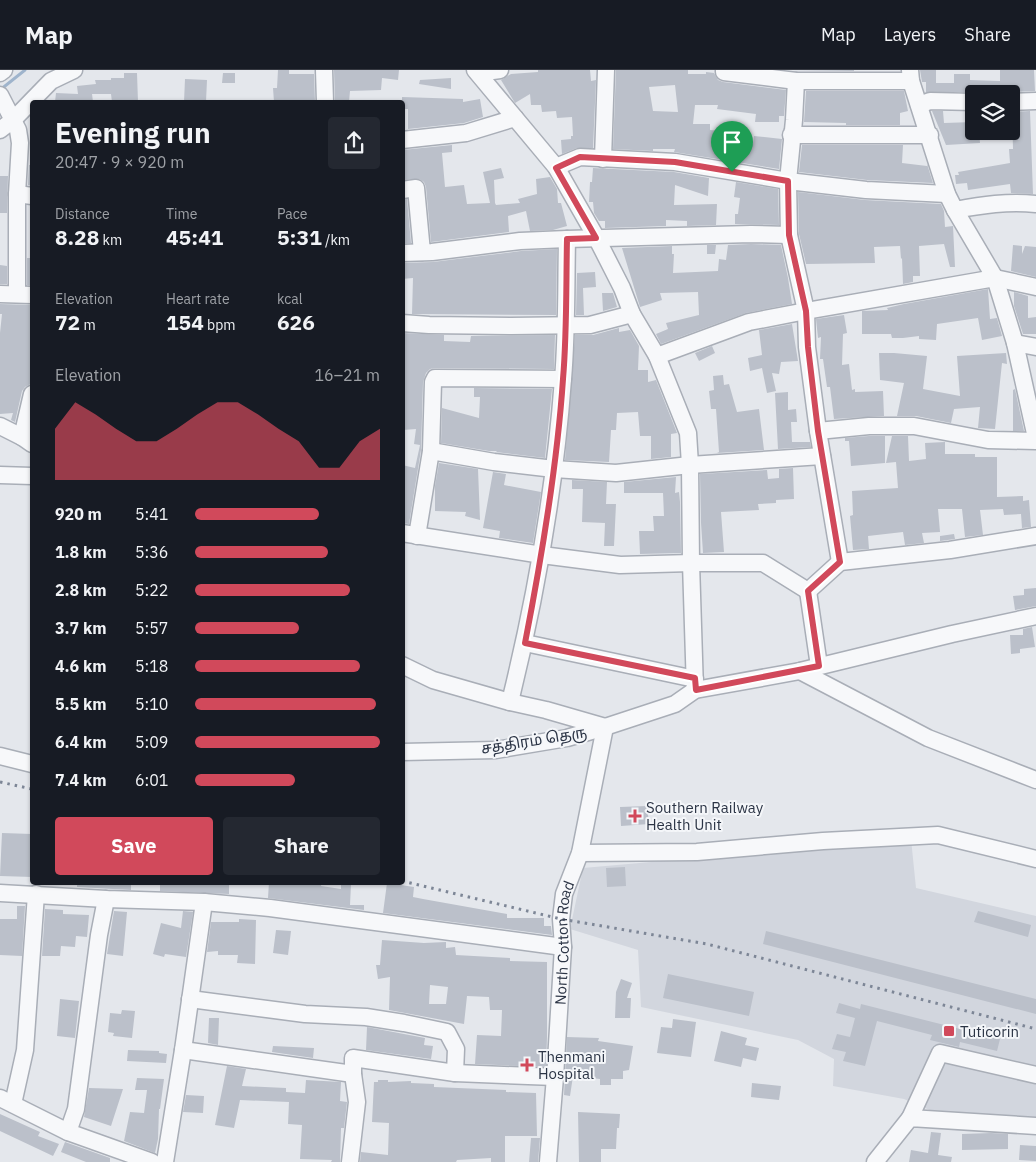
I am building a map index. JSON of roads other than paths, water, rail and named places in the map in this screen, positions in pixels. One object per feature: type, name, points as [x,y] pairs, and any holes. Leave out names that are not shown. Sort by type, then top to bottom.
[{"type":"street","points":[[0,73],[4,70]]},
{"type":"street","points":[[7,120],[51,81],[74,70]]},
{"type":"street","points":[[324,70],[325,100]]},
{"type":"street","points":[[477,72],[500,70]]},
{"type":"street","points":[[603,159],[606,70]]},
{"type":"street","points":[[724,70],[724,72],[796,81],[911,76],[947,194],[995,278],[1015,343],[1036,440],[988,440],[914,426],[869,426],[818,431]]},
{"type":"street","points":[[477,72],[556,168],[596,238],[622,288],[632,314],[657,356],[688,433],[695,684]]},
{"type":"street","points":[[796,81],[788,181],[789,235],[806,311],[808,347],[818,431],[840,562]]},
{"type":"street","points":[[0,94],[7,120],[18,130],[25,195],[25,294],[0,294]]},
{"type":"street","points":[[919,105],[930,101],[965,102]]},
{"type":"street","points":[[1020,102],[1036,102]]},
{"type":"street","points":[[405,140],[466,133],[515,118]]},
{"type":"street","points":[[791,135],[930,135]]},
{"type":"street","points":[[556,168],[580,157],[675,162],[788,181],[866,190],[947,194]]},
{"type":"street","points":[[405,190],[416,188],[422,252]]},
{"type":"street","points":[[955,210],[989,203],[1019,202],[1036,204]]},
{"type":"street","points":[[405,253],[520,241],[750,234],[789,235]]},
{"type":"street","points":[[510,702],[525,643],[542,555],[554,469],[563,379],[567,239]]},
{"type":"street","points":[[657,356],[749,322],[806,311],[995,278],[1036,287]]},
{"type":"street","points":[[405,323],[429,325],[590,325],[632,314]]},
{"type":"street","points":[[1015,343],[1036,347]]},
{"type":"street","points":[[563,379],[435,378],[433,382],[430,451],[410,534],[620,565],[763,563],[808,591],[819,666]]},
{"type":"street","points":[[0,426],[28,440],[30,417]]},
{"type":"street","points":[[430,451],[494,462],[554,469],[616,473],[690,465],[822,456]]},
{"type":"street","points":[[0,475],[30,476]]},
{"type":"street","points":[[808,591],[840,562],[950,550],[1036,536]]},
{"type":"street","points":[[525,643],[695,684],[800,671],[1036,616]]},
{"type":"street","points":[[405,666],[433,680],[605,728]]},
{"type":"street","points":[[800,671],[928,738],[1036,780]]},
{"type":"street","name":"சத்திரம் தெரு","points":[[405,752],[496,750],[567,738],[605,728],[675,704],[695,684]]},
{"type":"street","name":"North Cotton Road","points":[[548,1162],[555,1077],[562,947],[561,919],[564,894],[580,853],[605,728]]},
{"type":"street","points":[[0,756],[30,764]]},
{"type":"street","points":[[580,853],[698,852],[823,841],[938,835],[1036,859]]},
{"type":"street","points":[[0,893],[204,902],[270,908],[562,947]]},
{"type":"street","points":[[36,894],[25,1050],[6,1101],[114,1155],[152,1162]]},
{"type":"street","points":[[68,1132],[76,1109],[98,944],[106,899]]},
{"type":"street","points":[[166,1162],[204,902]]},
{"type":"street","points":[[190,999],[305,1014],[366,1017],[447,1032],[456,1049],[455,1073]]},
{"type":"street","points":[[183,1050],[352,1074]]},
{"type":"street","points":[[875,1162],[910,1118],[940,1052],[1036,1075]]},
{"type":"street","points":[[350,1162],[357,1102],[352,1074],[354,1058],[455,1073],[555,1077]]},
{"type":"street","points":[[910,1118],[1036,1126]]},
{"type":"waterway","points":[[0,90],[25,70]]},
{"type":"railway","points":[[0,782],[30,789]]},
{"type":"railway","points":[[405,882],[561,919],[707,944],[1036,1029]]},
{"type":"place","name":"Southern Railway Health Unit","points":[[635,816]]},
{"type":"place","name":"Tuticorin","points":[[949,1031]]},
{"type":"place","name":"Thenmani Hospital","points":[[527,1065]]}]
